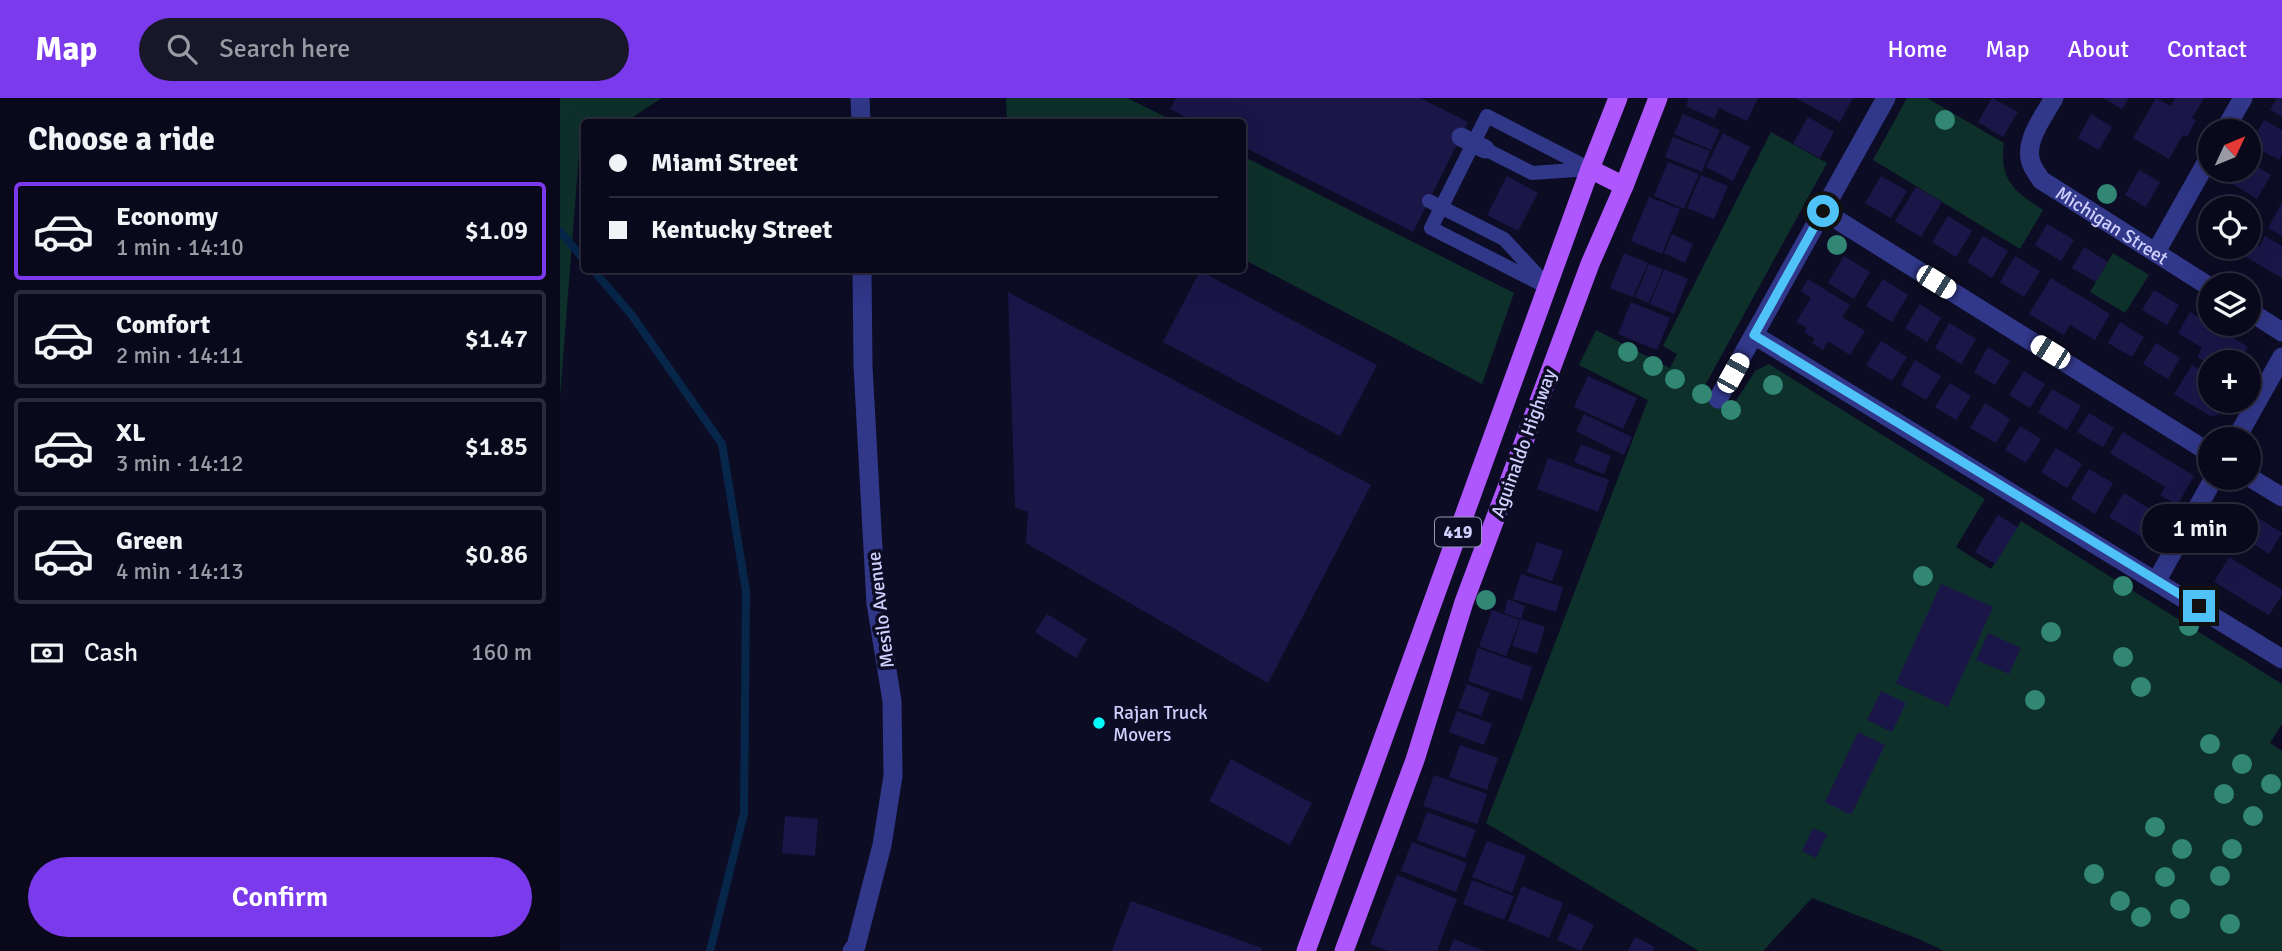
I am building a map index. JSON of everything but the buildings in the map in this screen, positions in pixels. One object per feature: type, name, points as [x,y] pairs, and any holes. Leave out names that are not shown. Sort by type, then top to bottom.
[{"type":"main road","name":"Aguinaldo Highway","points":[[1306,951],[1618,98]]},
{"type":"main road","name":"Aguinaldo Highway","points":[[1344,951],[1415,760],[1474,576],[1590,264],[1658,98]]},
{"type":"main road","points":[[1590,169],[1624,186]]},
{"type":"street","points":[[860,98],[861,119]]},
{"type":"street","points":[[1718,399],[1886,98]]},
{"type":"street","name":"Michigan Street","points":[[2054,98],[2034,135],[2029,152],[2032,166],[2041,180],[2198,278]]},
{"type":"street","points":[[2231,119],[2243,98]]},
{"type":"street","points":[[2156,252],[2198,177]]},
{"type":"street","points":[[1823,211],[2198,445]]},
{"type":"street","name":"Mesilo Avenue","points":[[855,949],[882,845],[893,776],[892,701],[875,590],[863,366],[862,273]]},
{"type":"street","points":[[2261,319],[2282,332]]},
{"type":"street","points":[[1754,335],[2282,659]]},
{"type":"street","points":[[2243,427],[2282,357]]},
{"type":"street","points":[[2261,484],[2282,497]]},
{"type":"street","points":[[2157,580],[2207,490]]},
{"type":"lane","points":[[1547,287],[1431,228],[1487,117],[1590,169]]},
{"type":"lane","points":[[1473,143],[1532,173],[1590,169]]},
{"type":"lane","points":[[1429,201],[1504,239],[1547,287]]},
{"type":"green space","points":[[560,98],[662,98],[630,119],[581,119],[581,152],[560,397]]},
{"type":"green space","points":[[1006,98],[1127,98],[1170,119],[1007,119]]},
{"type":"green space","points":[[1907,98],[1927,98],[2004,143],[2006,175],[2024,197],[2043,210],[2020,249],[1873,160]]},
{"type":"green space","points":[[1771,132],[1827,163],[1703,389],[1732,407],[1755,371],[1769,364],[1985,499],[1956,547],[1991,569],[2021,521],[2282,684],[2282,724],[2270,743],[2282,751],[2282,951],[1944,951],[1812,898],[1763,951],[1699,951],[1486,823],[1648,400],[1579,365],[1596,330],[1670,368],[1677,354],[1663,346]]},
{"type":"green space","points":[[1246,158],[1514,293],[1482,384],[1246,261]]},
{"type":"green space","points":[[2113,253],[2149,275],[2125,313],[2090,292]]},
{"type":"waterway","points":[[560,231],[581,256]]},
{"type":"waterway","points":[[596,273],[631,314],[722,444],[746,591],[744,813],[710,951]]},
{"type":"place","name":"Rajan Truck Movers","points":[[1099,723]]},
{"type":"route","points":[[1823,211],[1754,335],[2199,606]]}]
